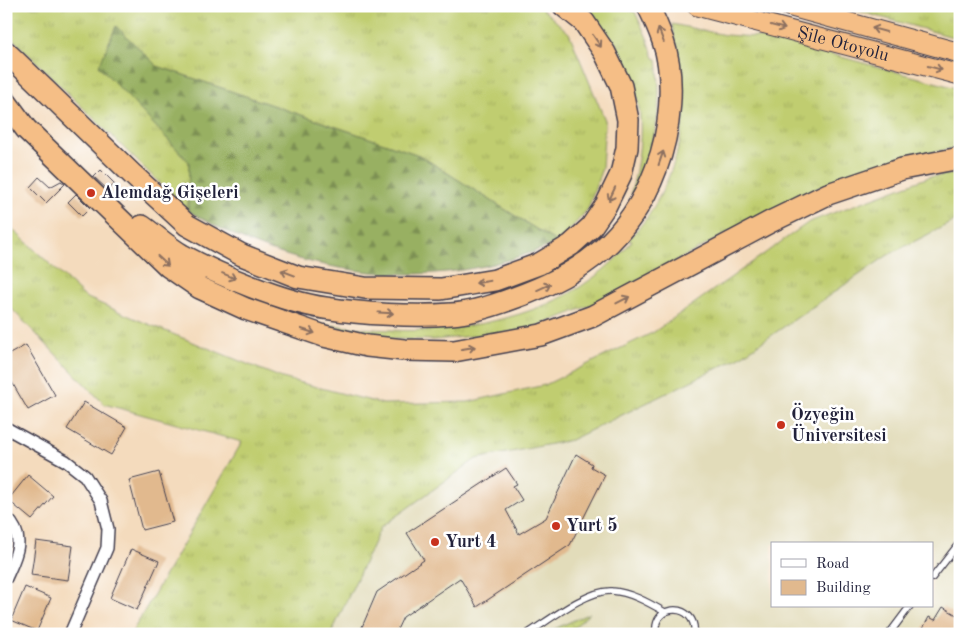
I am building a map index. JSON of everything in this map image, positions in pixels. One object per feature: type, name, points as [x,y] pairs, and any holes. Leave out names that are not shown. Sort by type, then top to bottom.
[{"type":"highway","points":[[6,52],[132,174],[188,225],[242,255],[298,277],[365,288],[441,289],[495,280],[539,264],[570,245],[591,227],[606,205],[621,174],[627,148],[628,120],[621,86],[605,53],[584,22],[564,6]]},
{"type":"highway","points":[[6,89],[142,226],[181,254],[220,273],[262,289],[292,300],[324,308],[415,315],[453,314],[496,304],[532,292],[566,276],[602,251],[618,234],[644,198],[663,152],[670,96],[664,43],[648,6]]},
{"type":"highway","name":"Şile Otoyolu","points":[[697,6],[960,75]]},
{"type":"highway","name":"Şile Otoyolu","points":[[788,6],[960,52]]},
{"type":"highway","points":[[6,102],[26,129],[168,266],[200,288],[246,309],[324,336],[367,346],[404,350],[454,351],[542,335],[593,316],[770,222],[828,194],[902,169],[960,158]]},
{"type":"street","points":[[6,428],[66,461],[86,476],[101,501],[108,529],[107,548],[70,634]]},
{"type":"street","points":[[6,517],[16,529],[19,541],[15,557],[6,578]]},
{"type":"lane","points":[[934,575],[960,542]]},
{"type":"lane","points":[[527,634],[584,597],[610,590],[622,593],[665,612],[677,610],[688,615],[694,625],[694,634]]},
{"type":"lane","points":[[888,634],[908,608]]},
{"type":"lane","points":[[656,634],[657,621],[665,612]]},
{"type":"shaded area","name":"Özyeğin Üniversitesi","points":[[960,218],[960,634],[331,634],[381,527],[477,459],[571,440],[740,357],[888,255]]},
{"type":"green space","points":[[6,6],[539,6],[569,33],[605,120],[602,168],[588,209],[558,243],[419,155],[157,66],[116,27],[100,66],[189,162],[188,211],[6,32]]},
{"type":"green space","points":[[577,6],[618,6],[635,12],[654,58],[657,59],[659,96],[656,128],[634,193],[631,193],[640,145],[640,115],[634,83],[628,67],[611,36],[607,39]]},
{"type":"green space","points":[[840,6],[960,6],[960,39]]},
{"type":"green space","points":[[672,24],[725,35],[771,38],[960,89],[960,147],[896,159],[843,177],[788,201],[601,301],[528,330],[434,340],[391,339],[318,324],[414,331],[467,326],[494,321],[521,314],[570,293],[601,271],[632,241],[628,240],[644,222],[659,198],[675,159],[682,131],[684,94]]},
{"type":"green space","points":[[116,26],[157,66],[419,155],[558,243],[514,258],[478,267],[418,274],[388,273],[358,271],[299,259],[259,246],[228,232],[188,211],[189,162],[99,66]]},
{"type":"green space","points":[[960,173],[960,218],[888,255],[740,357],[571,440],[476,459],[381,527],[331,634],[131,634],[242,442],[104,404],[6,303],[6,223],[85,297],[282,378],[383,404],[468,402],[545,385],[654,332],[809,222],[929,177]]},
{"type":"green space","points":[[590,613],[567,634],[543,634]]},
{"type":"building","points":[[101,170],[115,184],[108,190],[94,177]]},
{"type":"building","points":[[39,177],[50,187],[61,181],[65,184],[46,203],[30,187]]},
{"type":"building","points":[[76,194],[90,208],[82,216],[68,202]]},
{"type":"building","points":[[26,345],[55,395],[28,410],[6,372],[6,356]]},
{"type":"building","points":[[84,402],[127,427],[111,455],[67,429]]},
{"type":"building","points":[[576,454],[592,464],[591,467],[605,475],[570,545],[477,607],[460,578],[403,617],[395,634],[359,634],[377,592],[424,560],[407,533],[506,468],[517,484],[513,486],[522,500],[506,510],[519,534],[546,518]]},
{"type":"building","points":[[159,472],[173,522],[142,530],[129,480]]},
{"type":"building","points":[[28,475],[53,496],[32,520],[8,500]]},
{"type":"building","points":[[36,541],[73,546],[68,580],[31,575]]},
{"type":"building","points":[[131,549],[159,561],[137,610],[110,598]]},
{"type":"building","points":[[25,587],[51,598],[37,631],[11,620]]},
{"type":"building","points":[[943,607],[960,617],[960,634],[920,634],[929,617],[935,620]]},
{"type":"place","name":"Alemdağ Gişeleri","points":[[91,193]]},
{"type":"place","name":"Özyeğin Üniversitesi","points":[[781,425]]},
{"type":"place","name":"Yurt 5","points":[[556,526]]},
{"type":"place","name":"Yurt 4","points":[[435,542]]}]
